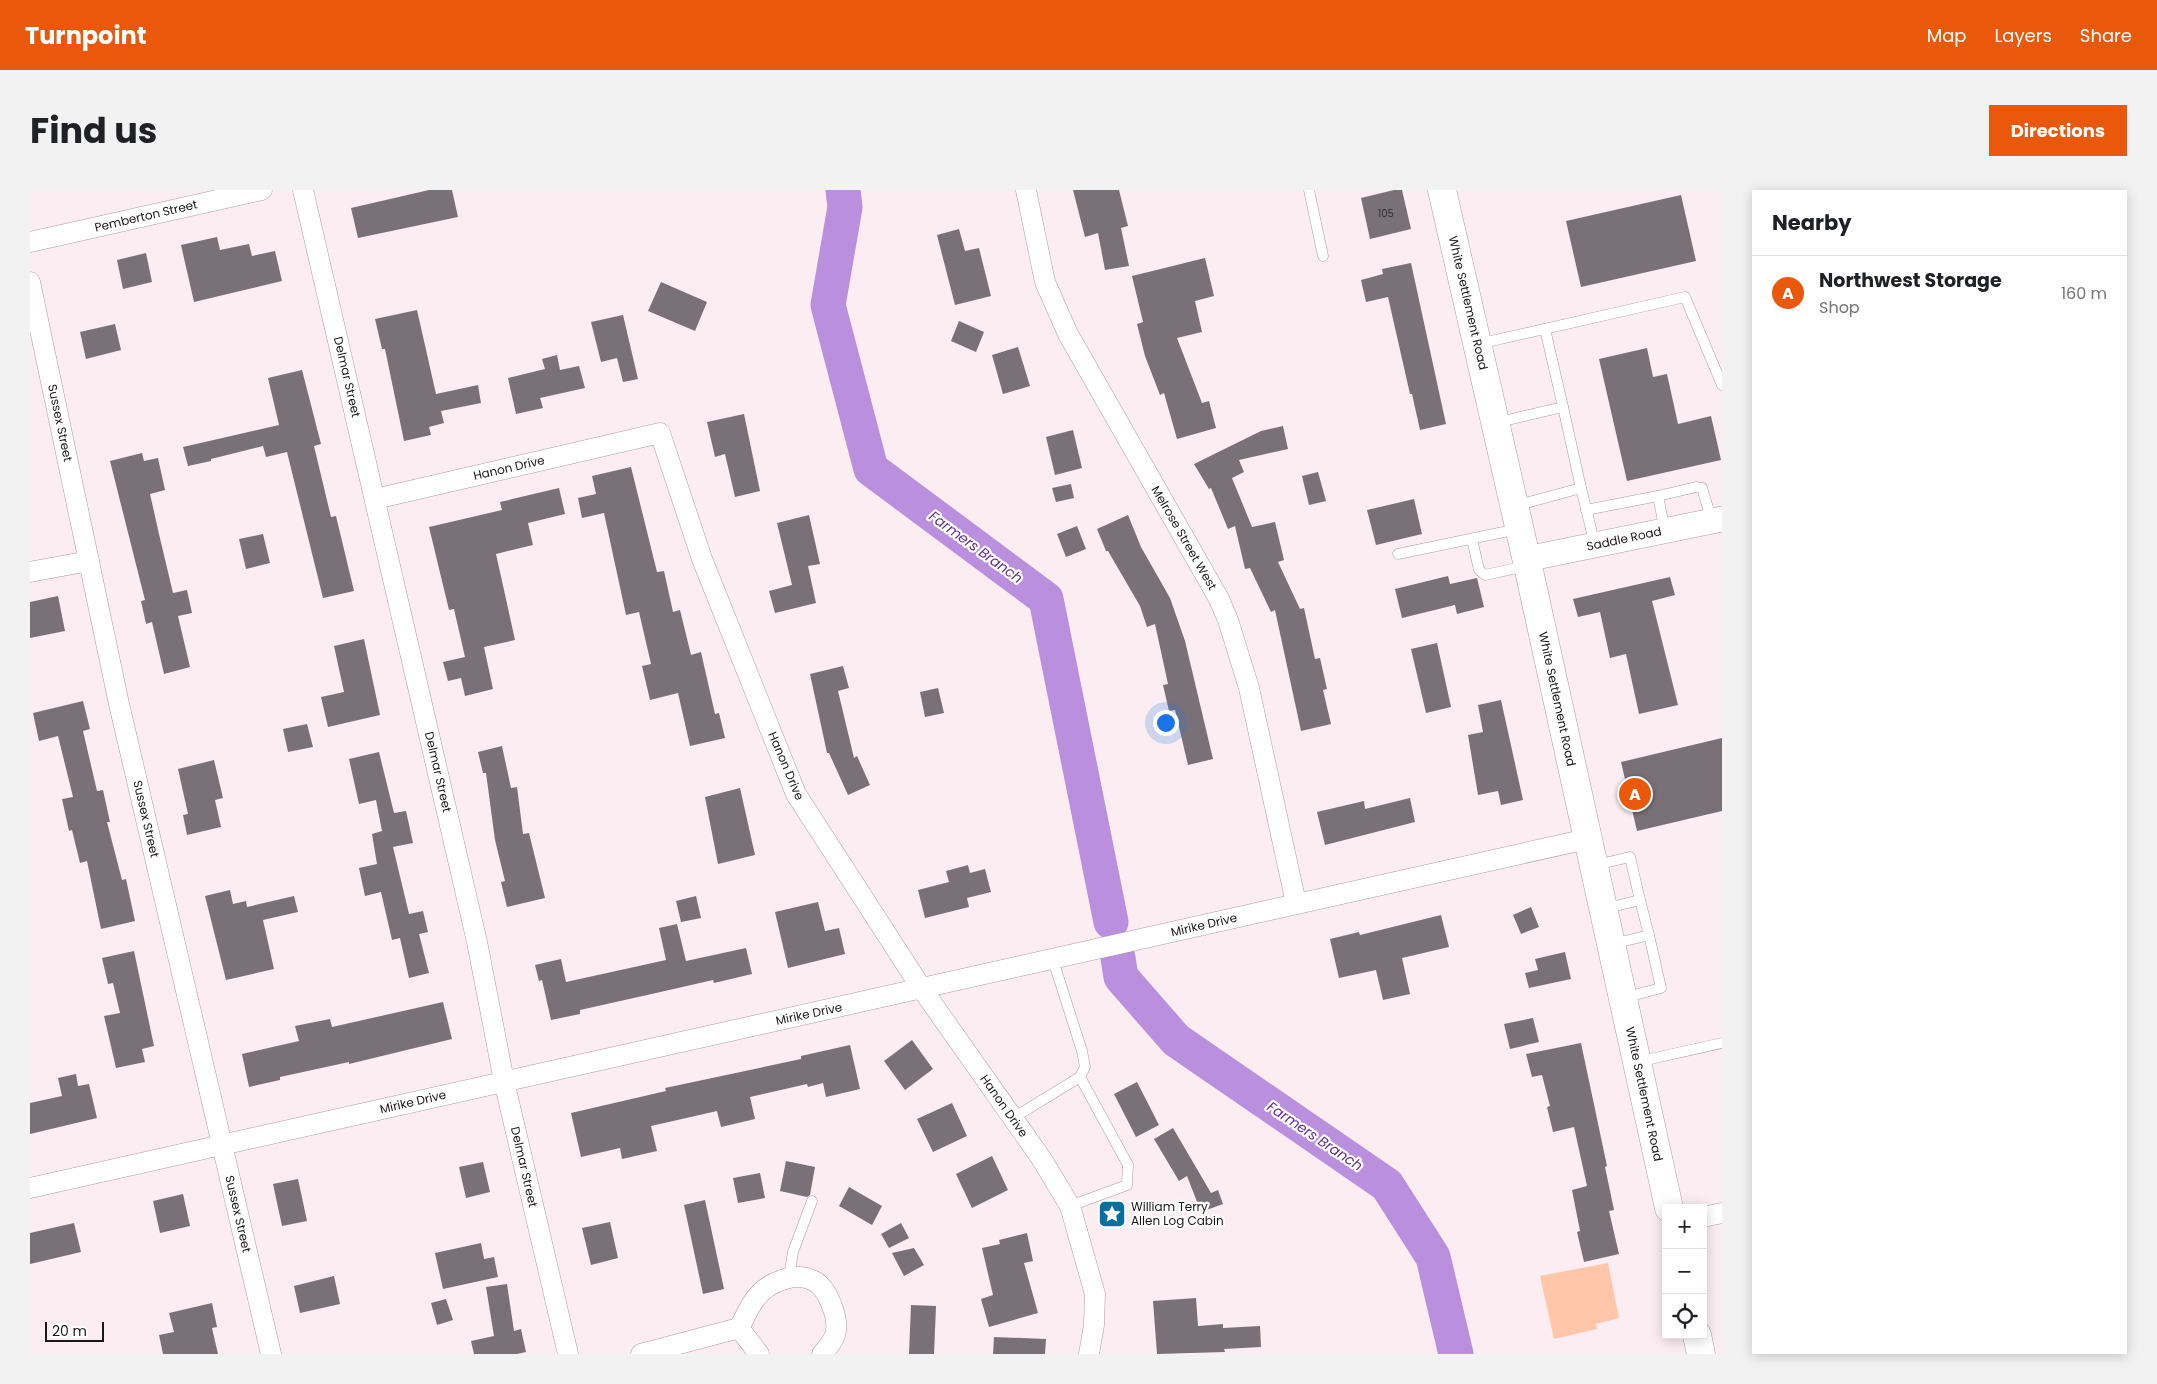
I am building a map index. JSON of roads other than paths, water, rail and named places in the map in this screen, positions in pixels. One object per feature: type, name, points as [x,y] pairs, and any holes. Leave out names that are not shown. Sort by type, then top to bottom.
[{"type":"main road","name":"White Settlement Road","points":[[1442,190],[1517,517],[1668,1204]]},
{"type":"main road","points":[[1698,1339],[1701,1354]]},
{"type":"street","name":"Pemberton Street","points":[[30,242],[262,190]]},
{"type":"street","name":"Delmar Street","points":[[303,190],[477,942],[504,1081],[568,1354]]},
{"type":"street","name":"Melrose Street West","points":[[1026,190],[1045,282],[1068,334],[1219,599],[1228,620],[1249,688],[1296,903]]},
{"type":"street","name":"Sussex Street","points":[[30,282],[119,704],[271,1354]]},
{"type":"street","name":"Hanon Drive","points":[[375,499],[660,434],[702,559],[796,794],[922,989],[1013,1118],[1070,1206],[1095,1294],[1094,1325],[1090,1354]]},
{"type":"street","name":"Saddle Road","points":[[1527,562],[1595,545],[1717,520]]},
{"type":"street","points":[[30,572],[89,561]]},
{"type":"street","name":"Mirike Drive","points":[[30,1188],[1587,839]]},
{"type":"street","points":[[1707,1216],[1722,1213]]},
{"type":"street","points":[[640,1354],[739,1328],[756,1298],[771,1283],[789,1277],[813,1280],[822,1286],[830,1297],[836,1324],[835,1335],[822,1354]]},
{"type":"street","points":[[739,1328],[759,1354]]},
{"type":"lane","points":[[1309,190],[1323,256]]},
{"type":"lane","points":[[1477,344],[1685,297],[1722,385]]},
{"type":"lane","points":[[1545,329],[1595,545]]},
{"type":"lane","points":[[1495,423],[1562,407]]},
{"type":"lane","points":[[1586,510],[1658,496],[1696,486],[1702,488],[1717,520]]},
{"type":"lane","points":[[1398,554],[1472,539],[1581,488]]},
{"type":"lane","points":[[1658,496],[1665,531]]},
{"type":"lane","points":[[1472,539],[1479,570],[1485,575],[1527,562]]},
{"type":"lane","points":[[1593,866],[1630,857],[1661,988],[1622,998]]},
{"type":"lane","points":[[1602,909],[1640,900]]},
{"type":"lane","points":[[1610,944],[1649,935]]},
{"type":"lane","points":[[1013,1118],[1080,1077],[1085,1067],[1082,1051],[1053,960]]},
{"type":"lane","points":[[1636,1062],[1722,1043]]},
{"type":"lane","points":[[1070,1206],[1127,1185],[1128,1165],[1080,1077]]},
{"type":"lane","points":[[789,1277],[793,1252],[812,1200]]},
{"type":"waterway","name":"Farmers Branch","points":[[843,190],[845,207],[828,305],[871,469],[1046,599],[1111,922]]},
{"type":"waterway","name":"Farmers Branch","points":[[1118,958],[1121,977],[1176,1040],[1387,1185],[1433,1257],[1456,1354]]},
{"type":"place","name":"Northwest Storage","points":[[1635,794]]},
{"type":"place","name":"William Terry Allen Log Cabin","points":[[1112,1214]]}]
